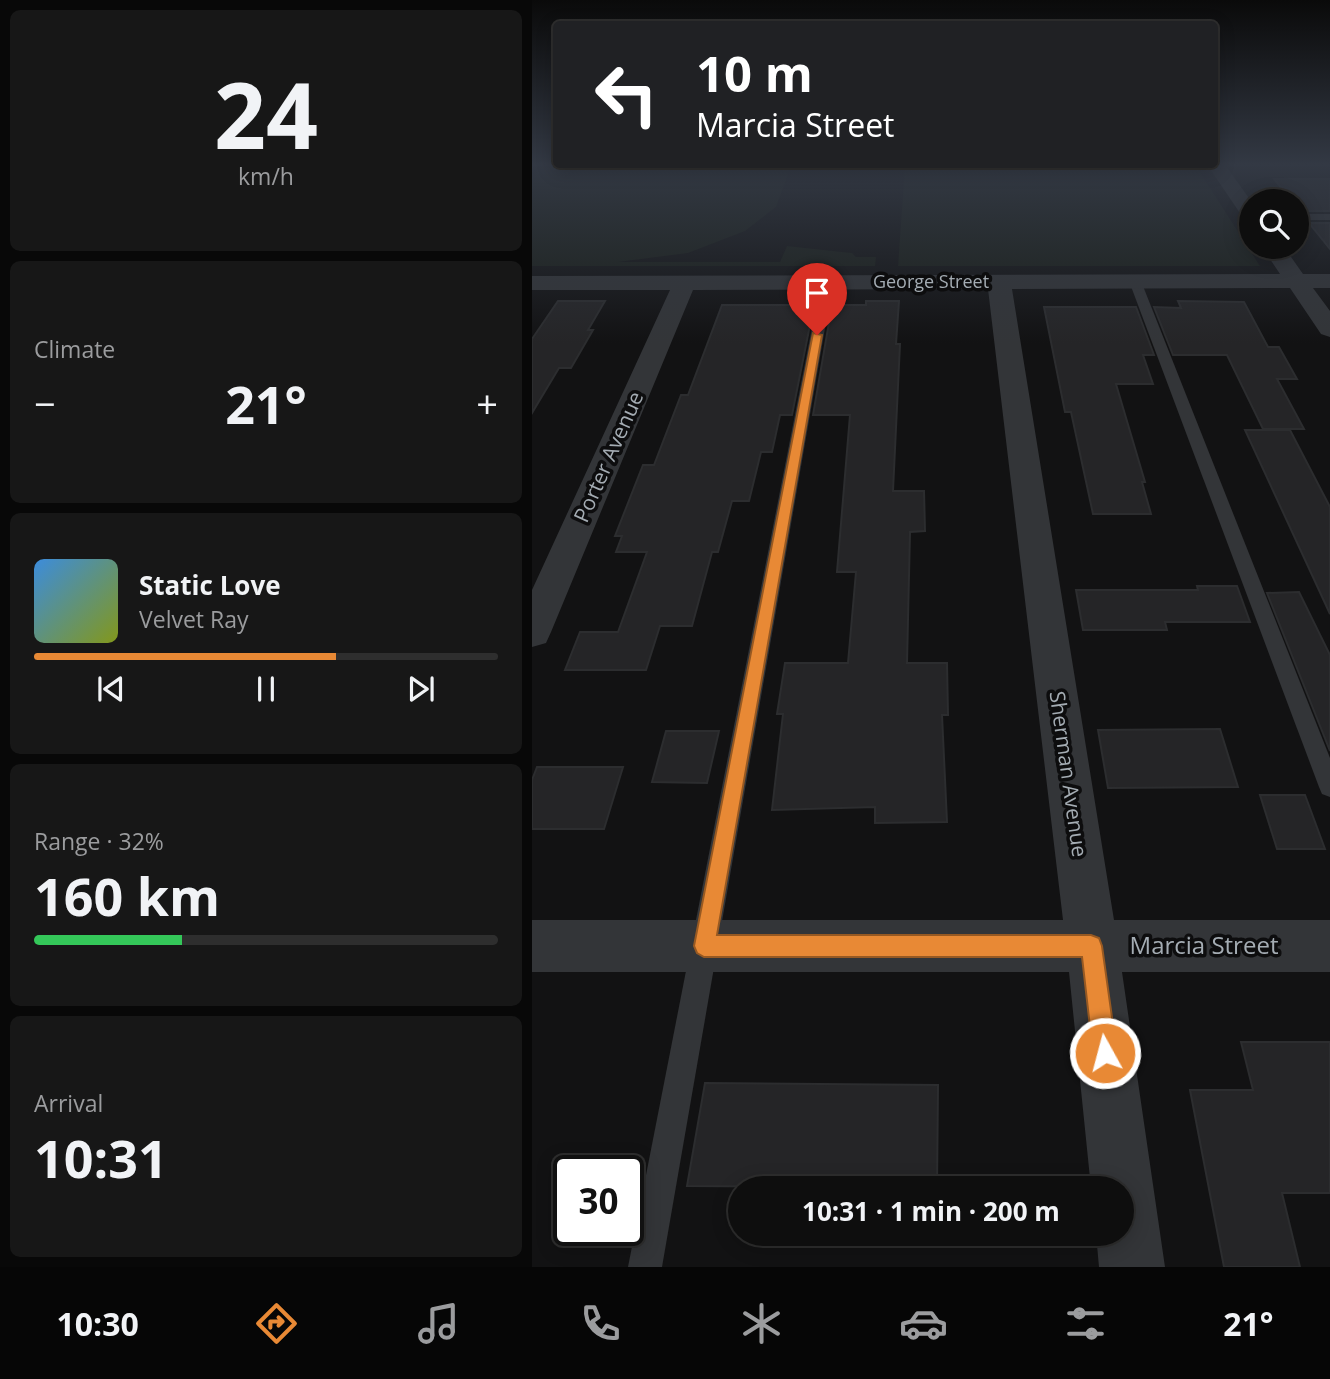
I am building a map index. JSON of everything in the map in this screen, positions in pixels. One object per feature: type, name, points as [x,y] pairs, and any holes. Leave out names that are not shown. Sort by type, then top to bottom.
[{"type":"street","points":[[1282,259],[1330,329]]},
{"type":"street","name":"George Street","points":[[532,283],[1330,281]]},
{"type":"street","name":"Porter Avenue","points":[[532,632],[685,282]]},
{"type":"street","name":"Sherman Avenue","points":[[999,282],[1091,946],[1132,1267]]},
{"type":"street","name":"Marcia Street","points":[[532,946],[1330,946]]},
{"type":"lane","points":[[1135,281],[1330,787]]},
{"type":"lane","points":[[645,1267],[827,282]]},
{"type":"shaded area","points":[[532,225],[753,225],[745,231],[688,253],[618,262],[780,262],[787,246],[852,253],[856,257],[876,257],[875,266],[532,266]]},
{"type":"shaded area","points":[[901,225],[1234,225],[1239,233],[1239,259],[1256,259],[1260,266],[898,266]]},
{"type":"building","points":[[1311,225],[1330,225],[1330,249]]},
{"type":"building","points":[[558,301],[605,301],[588,330],[593,330],[571,368],[559,368],[532,413],[532,339]]},
{"type":"building","points":[[866,301],[899,301],[896,344],[900,344],[893,491],[924,491],[925,531],[910,532],[907,663],[947,663],[948,715],[942,715],[947,822],[875,823],[875,807],[772,810],[783,714],[777,714],[785,663],[848,663],[856,572],[837,572],[850,415],[813,415],[832,305],[866,305]]},
{"type":"building","points":[[1178,301],[1244,302],[1268,347],[1279,347],[1297,379],[1277,379],[1304,429],[1263,429],[1227,355],[1173,355],[1154,307],[1181,308]]},
{"type":"building","points":[[722,305],[814,305],[792,415],[780,415],[772,452],[761,452],[749,501],[732,501],[718,552],[712,552],[692,626],[660,626],[646,670],[565,670],[580,632],[618,632],[647,552],[616,552],[622,536],[615,536],[643,465],[654,465],[681,395],[688,395]]},
{"type":"building","points":[[1044,307],[1136,307],[1154,355],[1143,355],[1153,384],[1116,384],[1145,482],[1142,482],[1151,514],[1093,514],[1071,412],[1065,412]]},
{"type":"building","points":[[1245,430],[1290,430],[1330,507],[1330,614]]},
{"type":"building","points":[[1197,586],[1237,586],[1250,622],[1165,622],[1167,630],[1083,630],[1076,590],[1198,590]]},
{"type":"building","points":[[1299,592],[1330,655],[1330,751],[1267,593]]},
{"type":"building","points":[[1220,729],[1238,787],[1108,788],[1098,730]]},
{"type":"building","points":[[666,731],[719,731],[707,783],[652,782]]},
{"type":"building","points":[[537,767],[623,767],[604,829],[532,829],[532,780]]},
{"type":"building","points":[[1260,795],[1305,795],[1325,849],[1277,849]]},
{"type":"building","points":[[1241,1042],[1330,1042],[1330,1193],[1282,1193],[1300,1267],[1224,1267],[1190,1090],[1253,1090]]},
{"type":"building","points":[[705,1083],[938,1085],[937,1176],[728,1176],[728,1186],[687,1186]]},
{"type":"route","points":[[817,335],[704,946],[1091,946],[1105,1053]]}]
